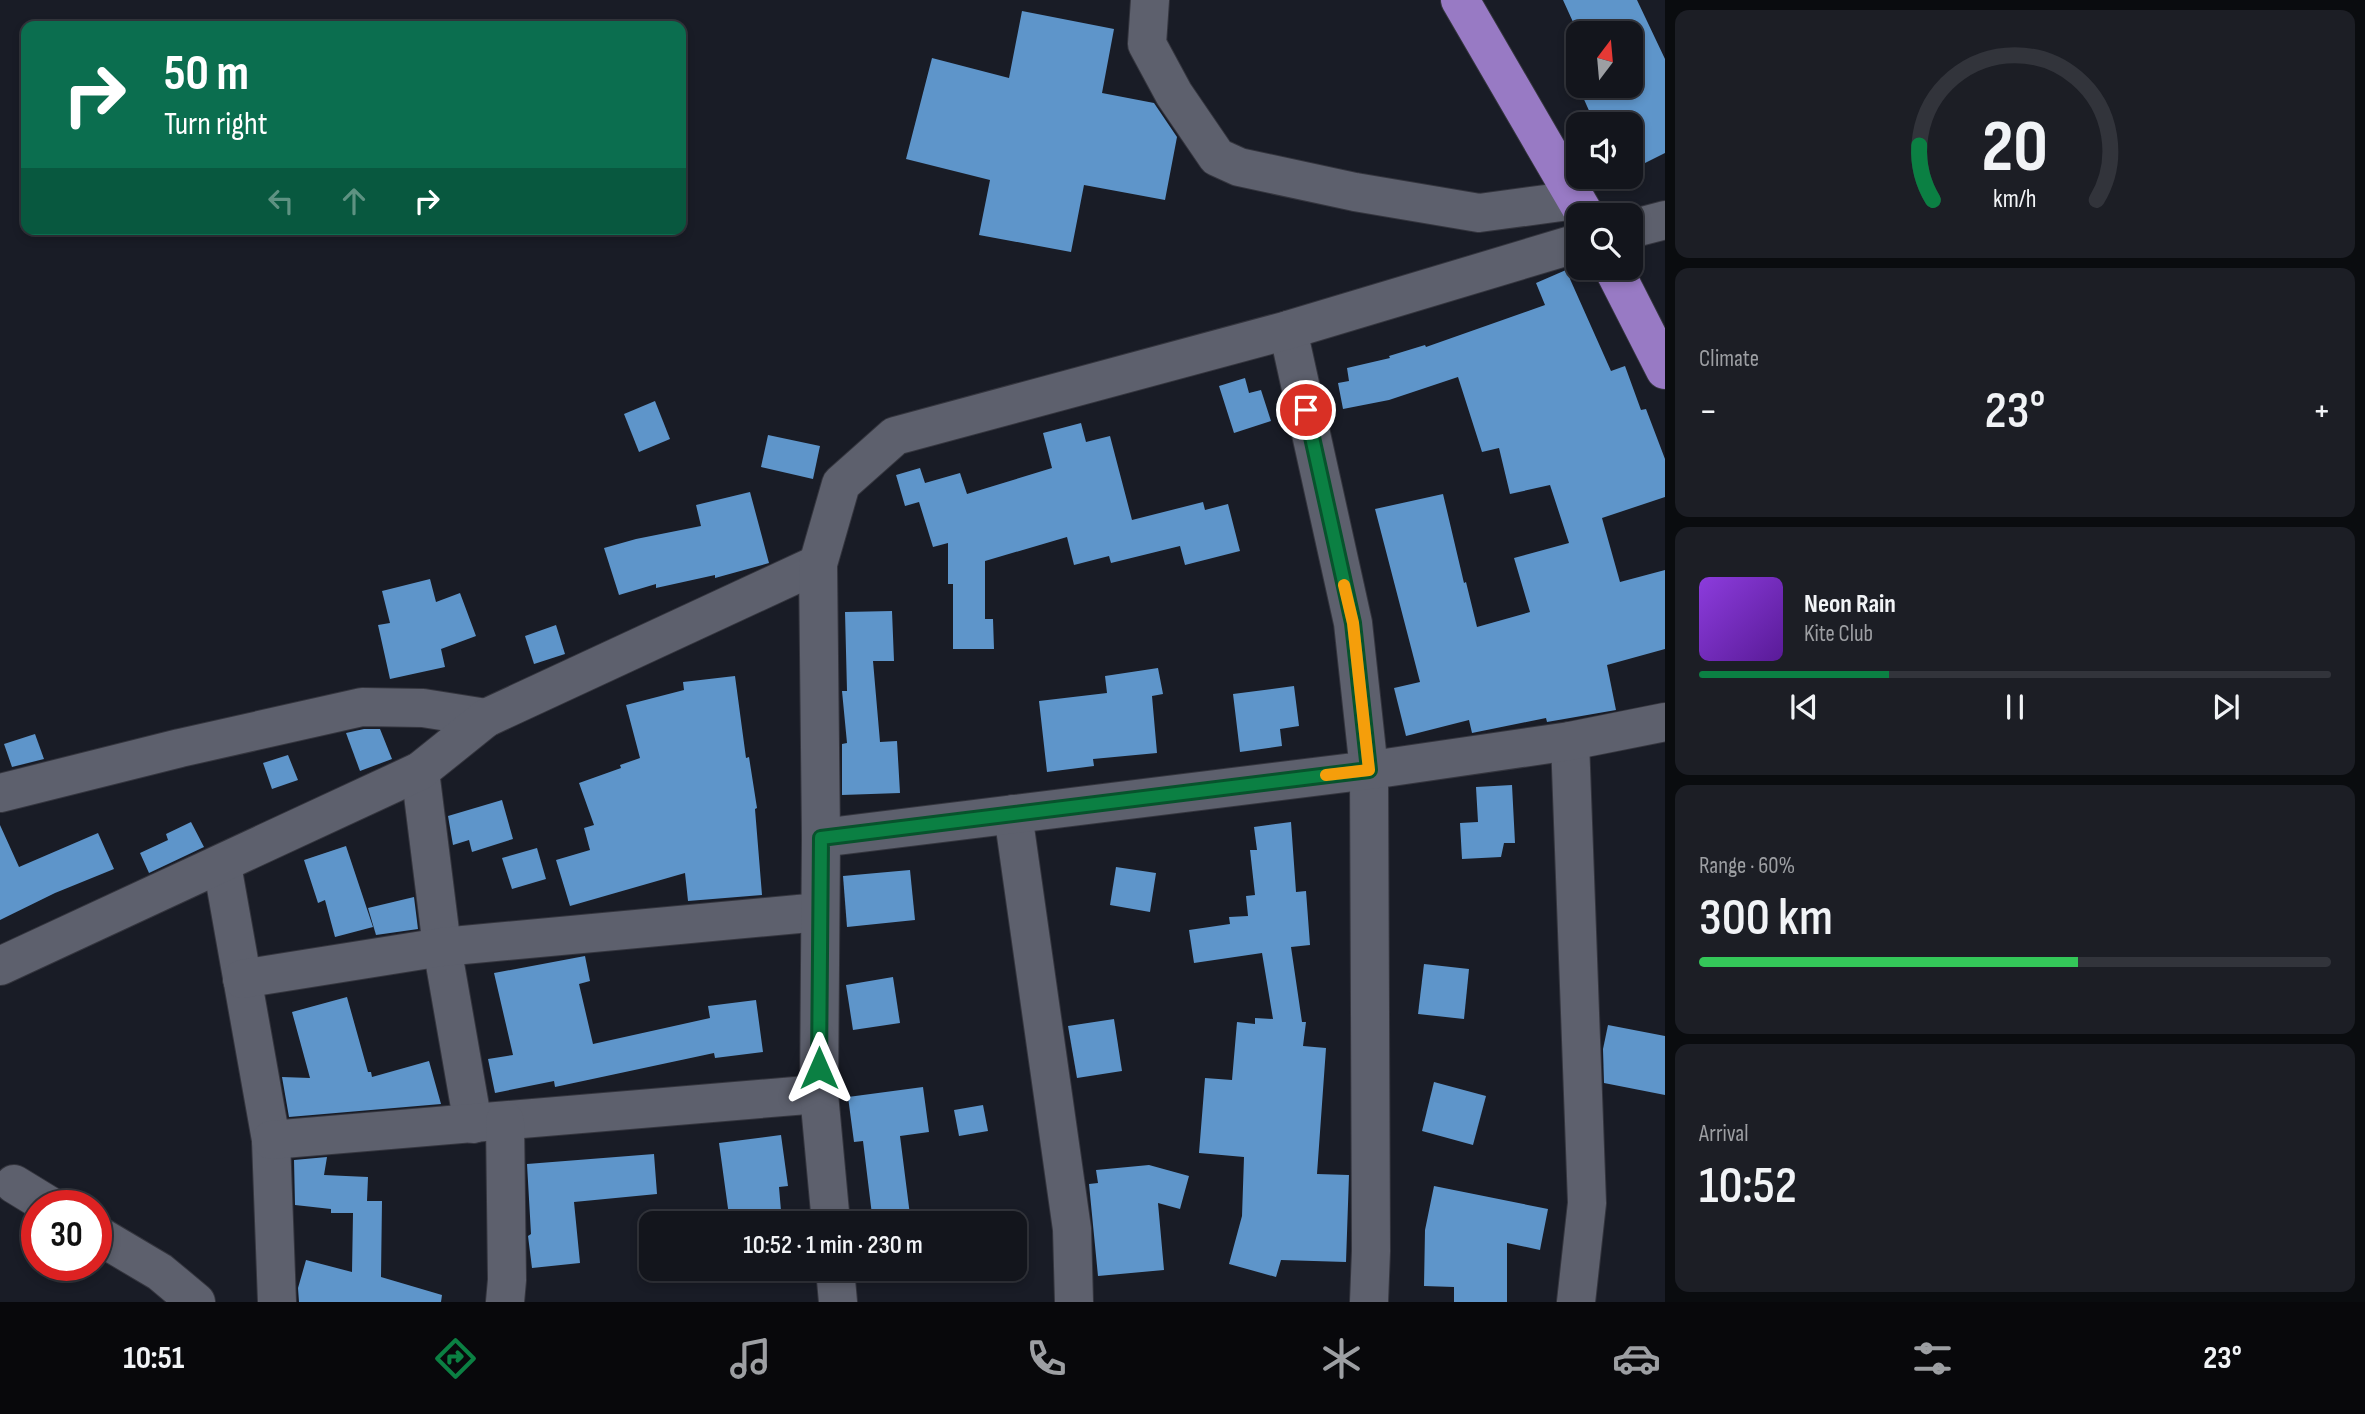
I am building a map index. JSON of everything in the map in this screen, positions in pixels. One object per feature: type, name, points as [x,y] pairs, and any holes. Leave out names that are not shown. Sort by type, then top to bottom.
[{"type":"highway","points":[[1460,0],[1577,203]]},
{"type":"highway","points":[[1619,280],[1665,370]]},
{"type":"street","points":[[1150,0],[1147,44],[1174,94],[1217,156],[1252,169],[1355,192],[1479,213],[1566,209]]},
{"type":"street","points":[[1643,226],[1665,220]]},
{"type":"street","points":[[830,1211],[819,1094],[821,838],[818,564],[841,484],[895,436],[1288,330],[1566,247]]},
{"type":"street","points":[[1288,330],[1353,623],[1369,770],[1369,1302]]},
{"type":"street","points":[[0,966],[420,771],[486,718],[818,564]]},
{"type":"street","points":[[0,793],[180,748],[362,707],[423,708],[486,718]]},
{"type":"street","points":[[821,838],[1369,770],[1570,741],[1665,722]]},
{"type":"street","points":[[1570,741],[1587,1203],[1576,1302]]},
{"type":"street","points":[[420,771],[442,947],[489,1122],[507,1280],[505,1302]]},
{"type":"street","points":[[1013,814],[1072,1228],[1074,1302]]},
{"type":"street","points":[[222,865],[271,1140],[277,1302]]},
{"type":"street","points":[[242,979],[442,947],[821,912]]},
{"type":"street","points":[[271,1140],[819,1094]]},
{"type":"street","points":[[13,1184],[23,1190]]},
{"type":"street","points":[[112,1244],[160,1272],[196,1302]]},
{"type":"street","points":[[836,1281],[838,1302]]},
{"type":"building","points":[[1563,0],[1637,0],[1665,59],[1665,153],[1643,164],[1643,112],[1590,112],[1583,98],[1643,98],[1643,21],[1573,21]]},
{"type":"building","points":[[1022,11],[1114,29],[1102,93],[1154,103],[1177,137],[1165,200],[1084,185],[1071,252],[979,235],[990,180],[906,159],[932,58],[1009,78]]},
{"type":"building","points":[[1566,270],[1566,280],[1570,280],[1611,371],[1625,366],[1641,410],[1646,409],[1665,459],[1665,497],[1602,518],[1620,582],[1665,570],[1665,649],[1607,665],[1616,710],[1547,722],[1546,718],[1472,733],[1469,720],[1406,736],[1394,688],[1420,682],[1375,509],[1443,494],[1477,627],[1530,612],[1514,558],[1569,543],[1550,485],[1510,494],[1499,448],[1482,452],[1458,377],[1389,400],[1343,409],[1338,383],[1349,381],[1347,368],[1390,358],[1389,356],[1425,345],[1426,347],[1545,305],[1536,283]]},
{"type":"building","points":[[1245,378],[1249,393],[1261,390],[1271,421],[1234,433],[1219,386]]},
{"type":"building","points":[[655,401],[670,439],[639,452],[624,414]]},
{"type":"building","points":[[1081,423],[1086,442],[1110,436],[1132,520],[1203,502],[1205,510],[1228,504],[1240,551],[1185,565],[1180,546],[1111,563],[1109,556],[1074,565],[1067,537],[985,561],[985,619],[993,619],[994,649],[953,649],[953,584],[948,584],[948,543],[933,547],[919,502],[905,506],[896,475],[920,468],[925,483],[960,473],[967,494],[1052,468],[1043,433]]},
{"type":"building","points":[[768,435],[820,446],[813,479],[761,467]]},
{"type":"building","points":[[750,492],[769,563],[715,578],[715,575],[656,588],[656,584],[619,595],[604,548],[701,526],[696,505]]},
{"type":"building","points":[[430,579],[436,602],[460,593],[476,636],[441,649],[445,667],[390,679],[378,625],[390,623],[382,591]]},
{"type":"building","points":[[892,611],[894,661],[873,661],[880,742],[897,741],[900,793],[842,795],[842,744],[847,743],[842,691],[847,691],[845,612]]},
{"type":"building","points":[[556,625],[565,654],[534,664],[525,636]]},
{"type":"building","points":[[1158,668],[1163,694],[1152,696],[1157,753],[1093,759],[1094,766],[1047,772],[1039,701],[1107,693],[1105,676]]},
{"type":"building","points":[[735,676],[746,758],[749,757],[757,808],[762,895],[688,901],[685,873],[570,906],[556,860],[590,850],[584,828],[594,825],[579,783],[640,758],[626,705],[684,690],[683,682]]},
{"type":"building","points":[[1294,686],[1299,726],[1280,729],[1282,746],[1240,752],[1233,694]]},
{"type":"building","points":[[380,729],[392,759],[360,771],[346,733]]},
{"type":"building","points":[[35,734],[44,759],[12,767],[4,744]]},
{"type":"building","points":[[288,755],[298,780],[272,789],[263,763]]},
{"type":"building","points":[[1512,785],[1515,843],[1504,843],[1501,857],[1462,859],[1460,823],[1478,822],[1476,787]]},
{"type":"building","points":[[502,800],[513,839],[472,852],[469,840],[453,845],[448,816]]},
{"type":"building","points":[[191,822],[204,847],[149,873],[140,853],[168,840],[166,834]]},
{"type":"building","points":[[1291,822],[1296,892],[1306,891],[1310,945],[1291,947],[1302,1022],[1306,1022],[1303,1046],[1326,1048],[1317,1174],[1349,1175],[1346,1262],[1281,1260],[1276,1277],[1229,1264],[1242,1216],[1244,1157],[1199,1153],[1205,1078],[1232,1080],[1237,1022],[1255,1024],[1255,1018],[1273,1019],[1262,953],[1194,963],[1189,930],[1230,924],[1229,917],[1248,916],[1246,896],[1255,895],[1250,850],[1257,850],[1254,827]]},
{"type":"building","points":[[0,825],[19,867],[98,833],[114,869],[55,893],[0,920]]},
{"type":"building","points":[[346,846],[373,927],[335,937],[325,900],[318,903],[304,860]]},
{"type":"building","points":[[537,848],[546,879],[512,889],[502,858]]},
{"type":"building","points":[[1116,867],[1156,873],[1150,912],[1110,905]]},
{"type":"building","points":[[910,870],[915,920],[847,927],[843,876]]},
{"type":"building","points":[[414,897],[418,929],[376,935],[368,908]]},
{"type":"building","points":[[585,956],[590,981],[579,984],[593,1044],[710,1018],[708,1006],[756,1000],[763,1052],[715,1058],[714,1053],[555,1087],[554,1081],[495,1093],[488,1059],[513,1055],[494,973]]},
{"type":"building","points":[[1424,964],[1469,969],[1464,1019],[1418,1014]]},
{"type":"building","points":[[893,977],[900,1023],[853,1030],[846,985]]},
{"type":"building","points":[[347,997],[368,1072],[371,1072],[372,1077],[429,1061],[441,1104],[289,1117],[282,1077],[310,1078],[292,1012]]},
{"type":"building","points":[[1114,1019],[1122,1071],[1077,1078],[1068,1026]]},
{"type":"building","points":[[1608,1025],[1665,1036],[1665,1095],[1604,1083],[1603,1049]]},
{"type":"building","points":[[1434,1082],[1486,1096],[1473,1145],[1422,1131]]},
{"type":"building","points":[[923,1087],[929,1132],[900,1136],[909,1211],[872,1211],[863,1141],[854,1142],[848,1097]]},
{"type":"building","points":[[983,1105],[988,1131],[959,1136],[954,1110]]},
{"type":"building","points":[[781,1135],[788,1186],[779,1187],[781,1211],[728,1211],[719,1143]]},
{"type":"building","points":[[654,1154],[657,1194],[574,1202],[580,1263],[532,1268],[528,1236],[531,1234],[527,1164]]},
{"type":"building","points":[[327,1157],[324,1175],[368,1177],[367,1201],[382,1201],[381,1277],[442,1295],[441,1302],[299,1302],[298,1288],[306,1260],[352,1272],[353,1213],[331,1213],[331,1209],[295,1205],[294,1160]]},
{"type":"building","points":[[1149,1165],[1189,1176],[1180,1209],[1158,1203],[1164,1270],[1098,1276],[1089,1184],[1098,1183],[1096,1170]]},
{"type":"building","points":[[1434,1186],[1548,1209],[1540,1250],[1507,1243],[1507,1302],[1454,1302],[1454,1287],[1424,1286],[1425,1230]]},
{"type":"slow traffic","points":[[1326,775],[1369,770],[1353,623],[1344,585]]},
{"type":"route","points":[[819,1068],[821,838],[1369,770],[1353,623],[1306,410]]}]
